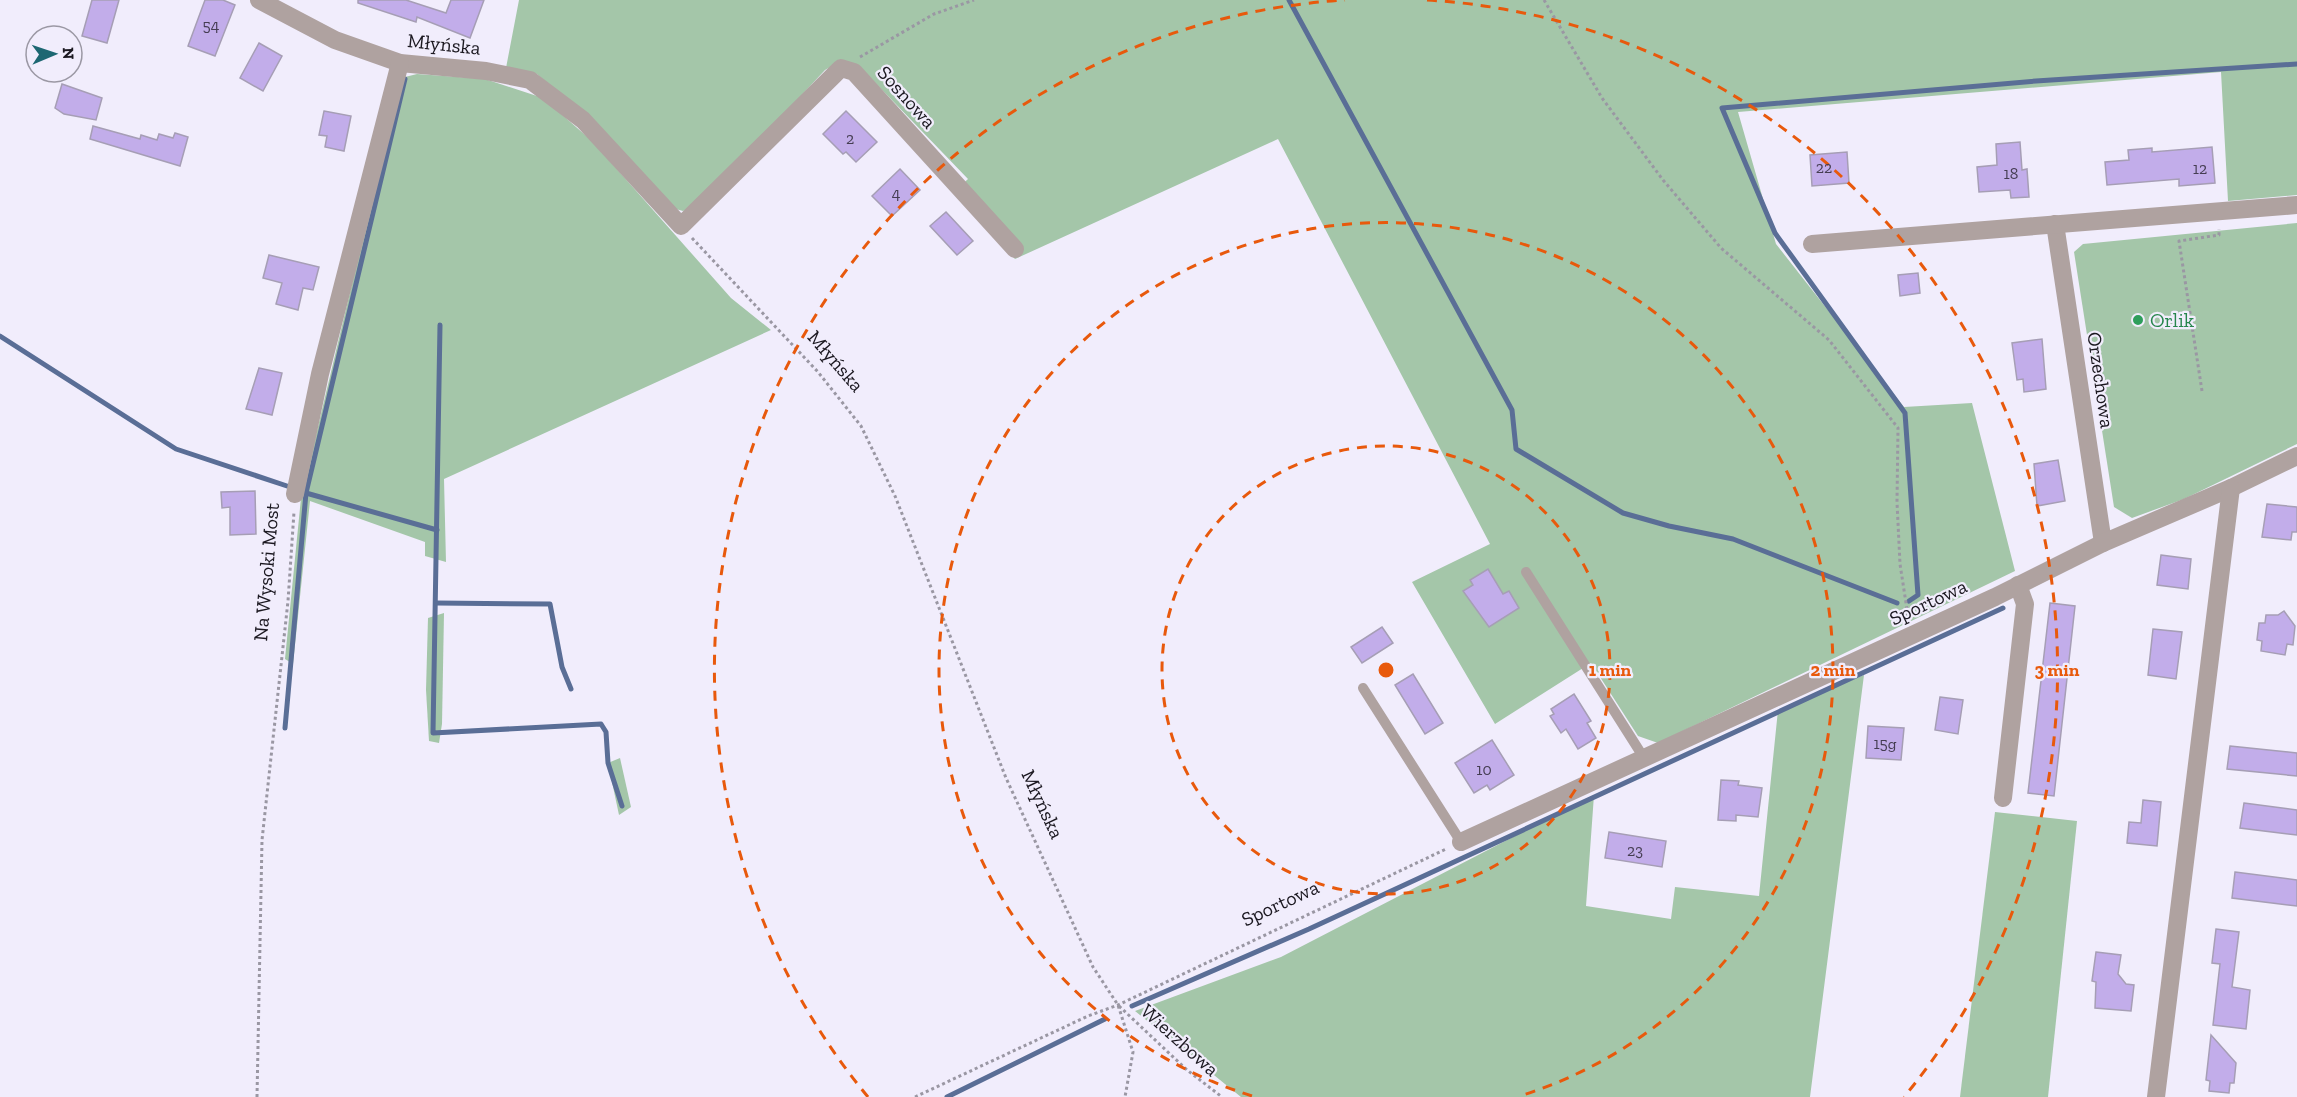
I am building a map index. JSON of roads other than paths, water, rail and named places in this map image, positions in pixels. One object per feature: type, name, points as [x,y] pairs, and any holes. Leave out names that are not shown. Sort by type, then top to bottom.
[{"type":"street","name":"Młyńska","points":[[259,0],[335,40],[400,63],[486,71],[530,80],[583,120],[681,226],[840,68]]},
{"type":"street","name":"Na Wysoki Most","points":[[295,494],[323,363],[400,63]]},
{"type":"street","name":"Sosnowa","points":[[840,68],[854,72],[1015,249]]},
{"type":"street","points":[[1812,244],[2297,204]]},
{"type":"street","name":"Orzechowa","points":[[2055,224],[2103,543]]},
{"type":"street","name":"Sportowa","points":[[1461,842],[2018,585],[2103,543],[2231,488],[2297,456]]},
{"type":"street","points":[[2156,1097],[2231,488]]},
{"type":"street","points":[[2003,798],[2025,604],[2018,585]]},
{"type":"lane","points":[[1526,572],[1644,758]]},
{"type":"lane","points":[[1363,688],[1461,842]]},
{"type":"waterway","points":[[1289,0],[1512,410],[1516,449],[1623,513],[1669,526],[1733,539],[1897,603]]},
{"type":"waterway","points":[[1909,601],[1918,595],[1905,413],[1775,233],[1722,108],[2036,81],[2297,64]]},
{"type":"waterway","points":[[285,728],[306,493],[405,79]]},
{"type":"waterway","points":[[440,325],[433,733],[601,724],[606,732],[608,763],[622,806]]},
{"type":"waterway","points":[[0,336],[176,449],[287,486]]},
{"type":"waterway","points":[[306,493],[437,530]]},
{"type":"waterway","points":[[436,603],[550,604],[562,667],[571,689]]},
{"type":"waterway","points":[[1132,1006],[1309,929],[2003,608]]},
{"type":"waterway","points":[[947,1097],[1105,1019]]},
{"type":"place","name":"Orlik","points":[[2138,320]]}]
